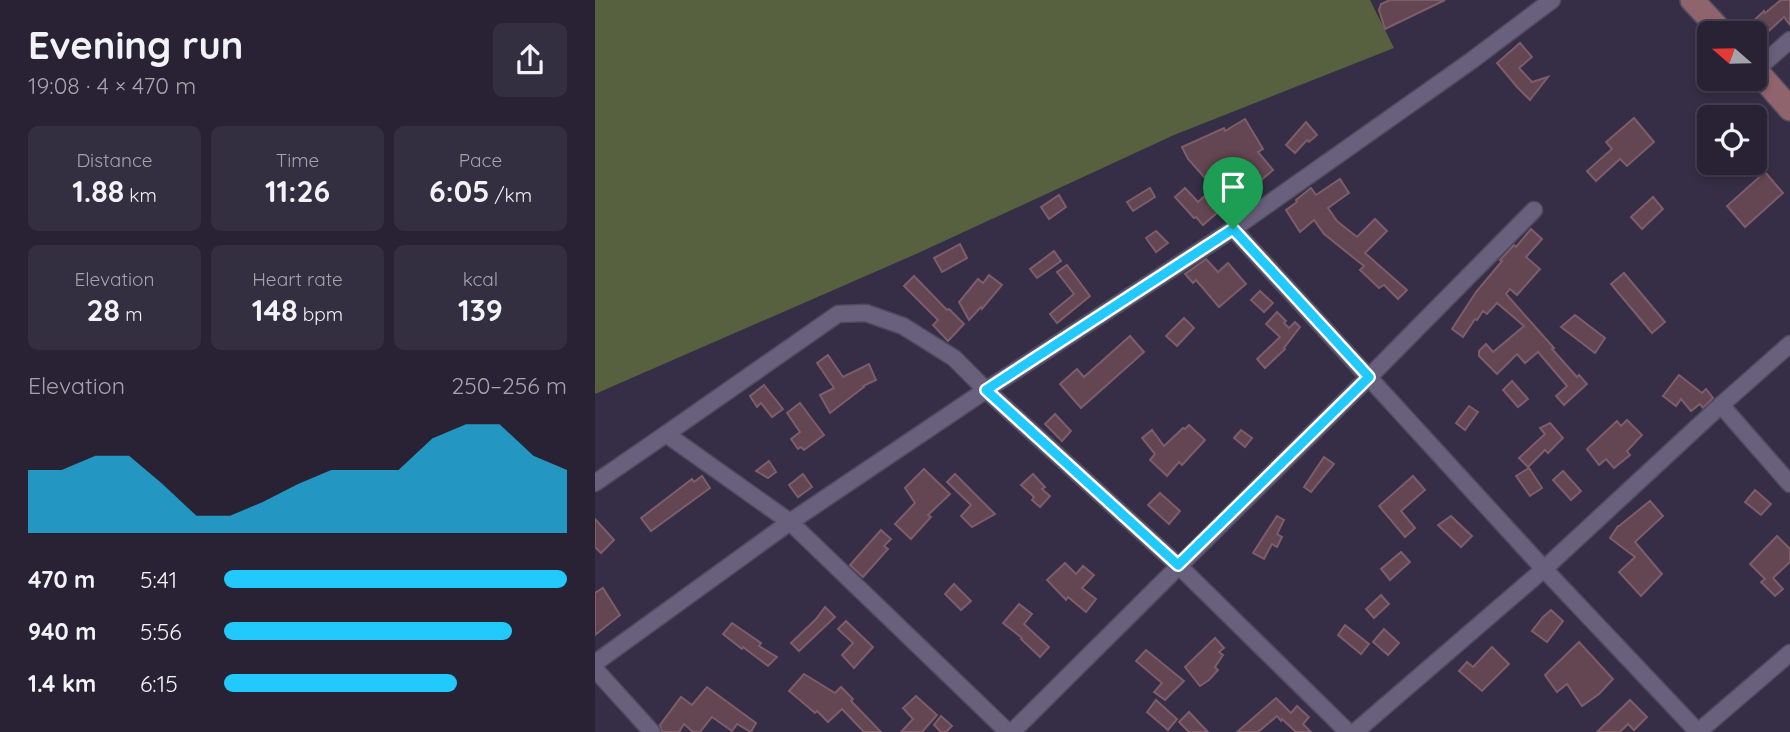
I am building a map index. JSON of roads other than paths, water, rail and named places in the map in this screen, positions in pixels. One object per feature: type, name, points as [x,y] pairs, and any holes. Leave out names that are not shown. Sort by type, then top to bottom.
[{"type":"main road","points":[[1692,0],[1712,21]]},
{"type":"main road","points":[[1767,82],[1790,109]]},
{"type":"street","points":[[595,663],[790,522],[1233,229],[1471,61],[1552,0]]},
{"type":"street","points":[[1767,60],[1790,40]]},
{"type":"street","points":[[666,434],[790,522],[1010,732],[1534,210]]},
{"type":"street","points":[[1233,229],[1544,569],[1698,732],[1790,653]]},
{"type":"street","points":[[595,483],[838,314],[866,313],[902,326],[954,358],[1178,565],[1348,732]]},
{"type":"street","points":[[1355,732],[1544,569],[1790,344]]},
{"type":"street","points":[[1721,405],[1790,484]]},
{"type":"street","points":[[595,669],[652,732]]}]
